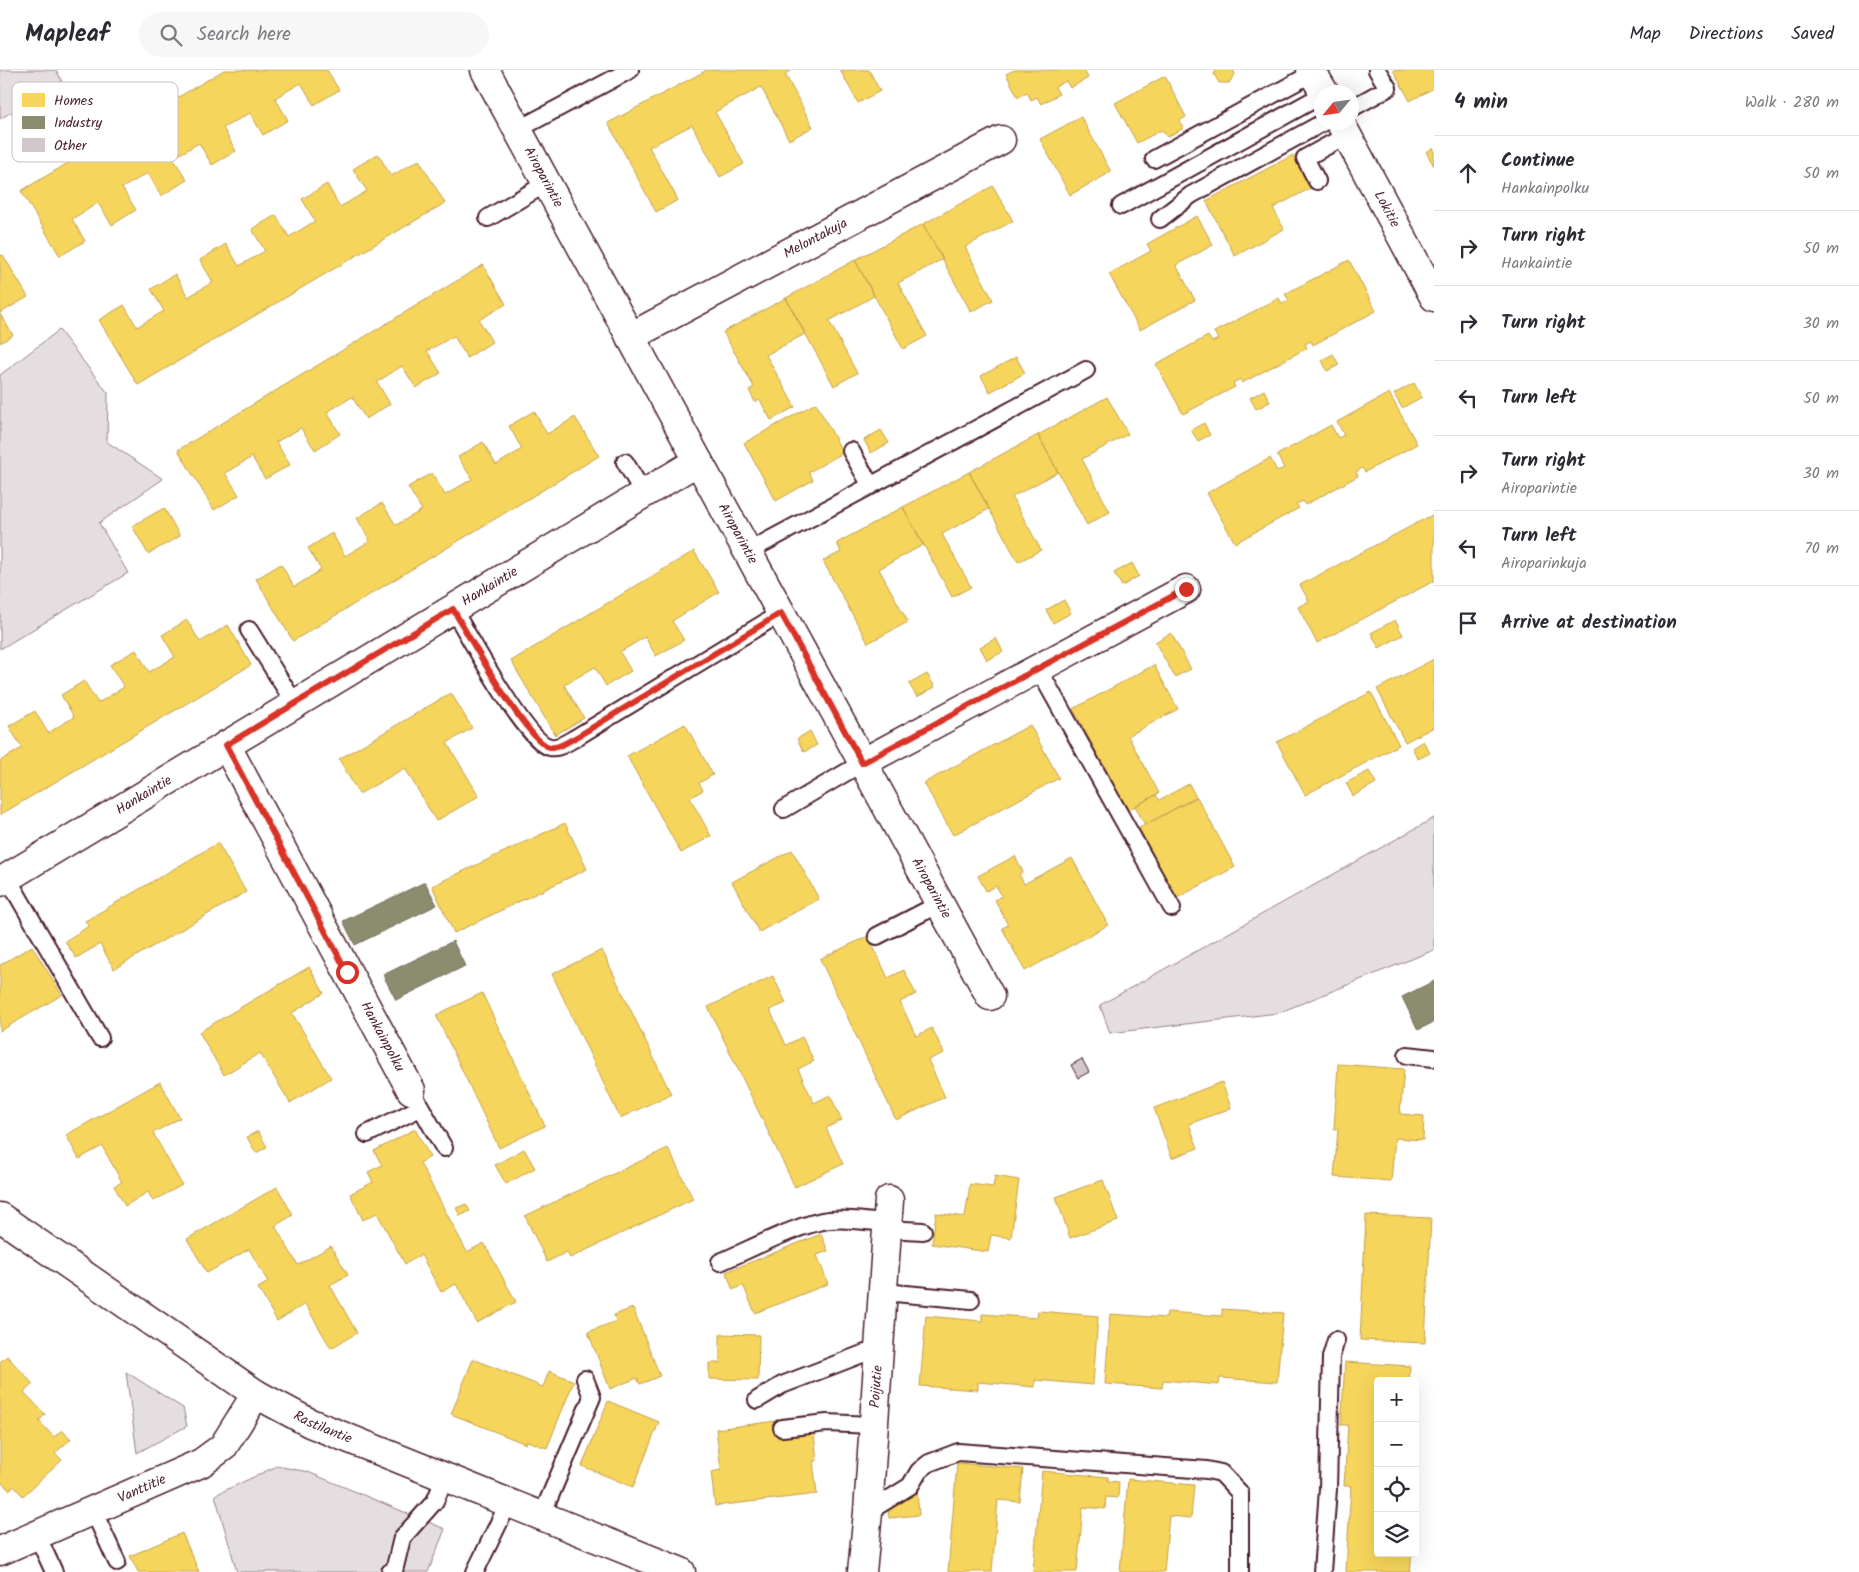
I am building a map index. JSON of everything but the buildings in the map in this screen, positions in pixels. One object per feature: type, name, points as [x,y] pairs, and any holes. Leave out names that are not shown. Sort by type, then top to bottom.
[{"type":"street","name":"Airoparintie","points":[[485,70],[990,996]]},
{"type":"street","name":"Lokitie","points":[[1339,130],[1434,297]]},
{"type":"street","name":"Melontakuja","points":[[630,337],[1001,140]]},
{"type":"street","name":"Hankaintie","points":[[3,879],[698,461]]},
{"type":"street","points":[[862,763],[1186,589]]},
{"type":"street","name":"Hankainpolku","points":[[226,745],[416,1099]]},
{"type":"street","name":"Rastilantie","points":[[0,1217],[256,1394],[310,1423],[446,1476],[681,1572]]},
{"type":"street","name":"Poijutie","points":[[862,1572],[868,1512],[872,1425],[884,1292],[888,1217]]},
{"type":"street","name":"Vanttitie","points":[[0,1551],[201,1463],[223,1447],[256,1394]]},
{"type":"lane","points":[[517,130],[630,70]]},
{"type":"lane","points":[[1359,104],[1388,88],[1377,70]]},
{"type":"lane","points":[[1154,159],[1317,83]]},
{"type":"lane","points":[[1122,206],[1317,83]]},
{"type":"lane","points":[[1160,219],[1191,195],[1331,130]]},
{"type":"lane","points":[[1317,181],[1305,158],[1334,130]]},
{"type":"lane","points":[[488,218],[547,183]]},
{"type":"lane","points":[[747,552],[1086,370]]},
{"type":"lane","points":[[851,451],[871,486]]},
{"type":"lane","points":[[626,462],[644,494]]},
{"type":"lane","points":[[453,609],[509,703],[538,741],[550,748],[558,747],[575,738],[781,613]]},
{"type":"lane","points":[[249,630],[295,704]]},
{"type":"lane","points":[[1038,668],[1172,908]]},
{"type":"lane","points":[[784,809],[862,763]]},
{"type":"lane","points":[[3,879],[100,1038]]},
{"type":"lane","points":[[877,936],[939,904]]},
{"type":"lane","points":[[1407,1055],[1434,1058]]},
{"type":"lane","points":[[367,1134],[416,1099],[444,1148]]},
{"type":"lane","points":[[720,1262],[807,1225],[827,1220],[888,1217],[923,1231]]},
{"type":"lane","points":[[884,1292],[971,1300]]},
{"type":"lane","points":[[1322,1572],[1328,1489],[1331,1357],[1336,1340]]},
{"type":"lane","points":[[757,1400],[782,1384],[865,1353],[878,1354]]},
{"type":"lane","points":[[542,1515],[592,1397],[585,1379]]},
{"type":"lane","points":[[782,1428],[827,1423],[872,1425]]},
{"type":"lane","points":[[868,1512],[910,1486],[919,1471],[929,1463],[958,1452],[1207,1470],[1221,1473],[1240,1493],[1240,1572]]},
{"type":"lane","points":[[390,1572],[394,1571],[402,1538],[435,1501],[446,1476]]},
{"type":"lane","points":[[475,1572],[509,1502]]},
{"type":"lane","points":[[93,1510],[117,1562]]},
{"type":"lane","points":[[37,1535],[54,1572]]},
{"type":"shaded area","points":[[0,70],[56,70],[62,81],[60,82],[12,82],[12,112],[0,119]]},
{"type":"shaded area","points":[[59,330],[108,393],[107,442],[163,479],[99,523],[128,573],[0,649],[0,375]]},
{"type":"shaded area","points":[[1434,818],[1434,950],[1278,1013],[1110,1033],[1100,1005]]},
{"type":"shaded area","points":[[126,1372],[183,1408],[187,1426],[137,1453]]},
{"type":"shaded area","points":[[277,1466],[308,1472],[445,1529],[428,1572],[237,1572],[215,1495]]},
{"type":"route","points":[[347,972],[226,745],[453,609],[509,703],[538,741],[550,748],[558,747],[575,738],[781,613],[862,763],[1186,589]]}]
